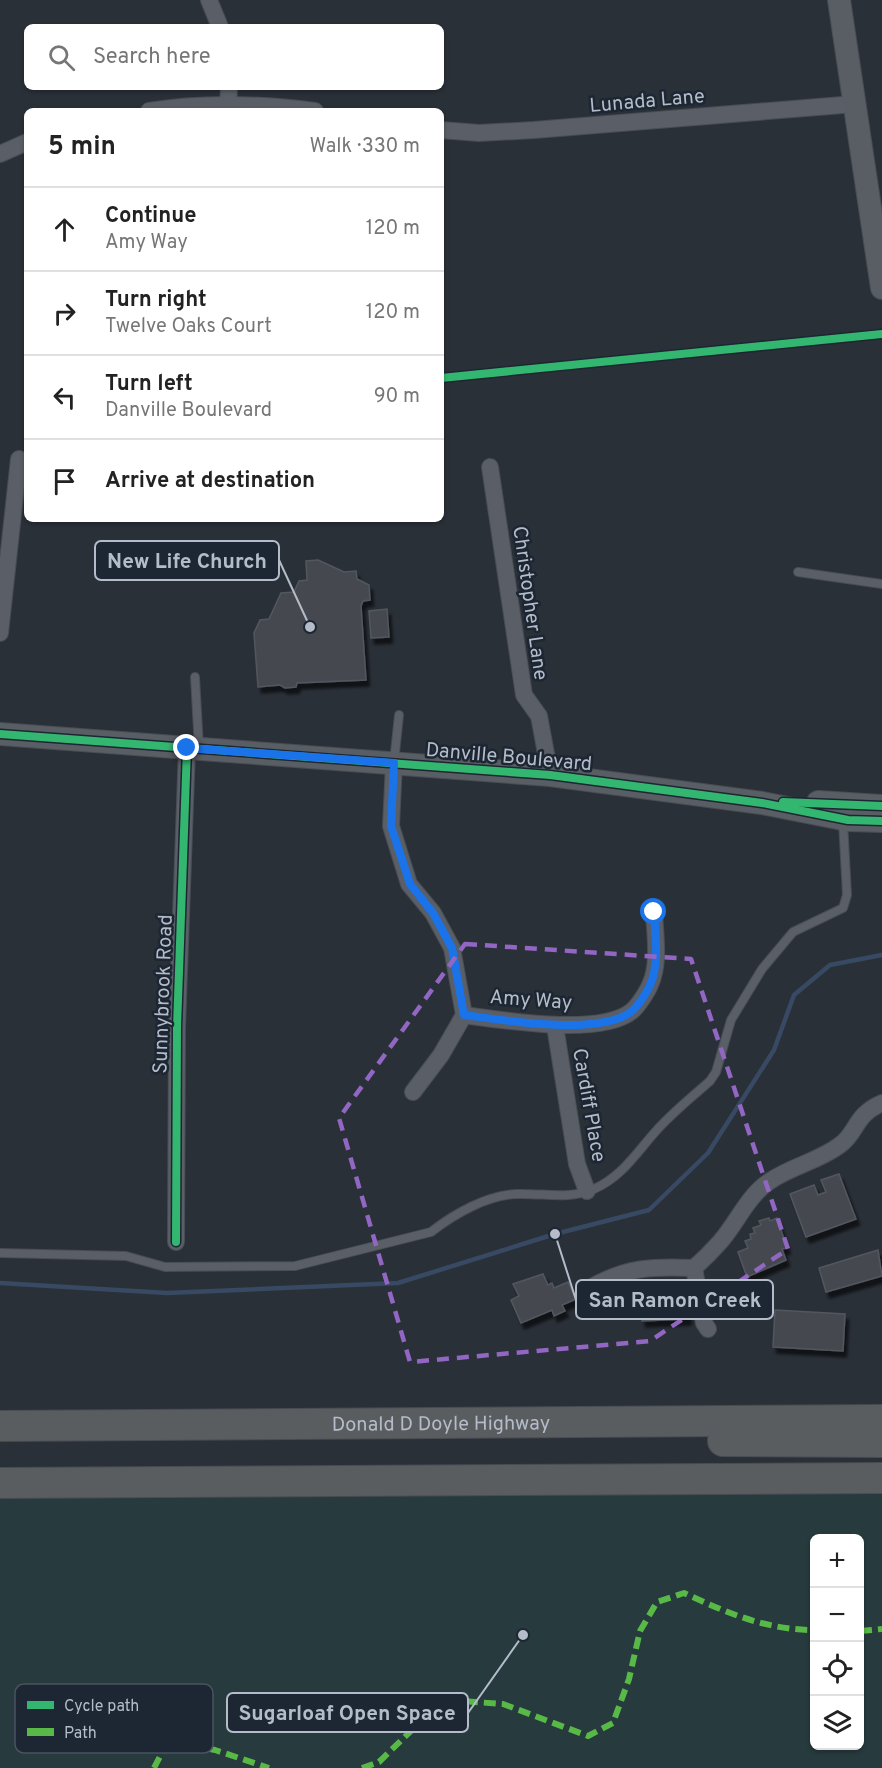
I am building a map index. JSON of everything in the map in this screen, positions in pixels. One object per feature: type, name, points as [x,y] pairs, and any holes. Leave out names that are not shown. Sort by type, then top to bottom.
[{"type":"highway","name":"Donald D Doyle Highway","points":[[0,1426],[882,1420]]},
{"type":"highway","points":[[0,1444],[882,1442]]},
{"type":"highway","points":[[0,1483],[882,1478]]},
{"type":"main road","points":[[839,0],[882,288]]},
{"type":"main road","name":"Danville Boulevard","points":[[0,734],[550,775],[762,803],[843,811],[882,821]]},
{"type":"main road","name":"Danville Boulevard","points":[[843,811],[882,806]]},
{"type":"street","points":[[209,0],[219,24]]},
{"type":"street","points":[[228,107],[229,90]]},
{"type":"street","name":"Lunada Lane","points":[[444,130],[479,133],[534,130],[855,104]]},
{"type":"street","points":[[200,108],[274,106],[290,108]]},
{"type":"street","points":[[0,154],[24,143]]},
{"type":"street","points":[[0,633],[19,459]]},
{"type":"street","name":"Christopher Lane","points":[[490,467],[524,695],[539,716],[550,775]]},
{"type":"street","name":"Sunnybrook Road","points":[[176,1242],[177,1027],[193,748]]},
{"type":"street","points":[[394,763],[391,826],[410,884],[433,913],[452,948],[464,1015],[441,1055],[413,1092]]},
{"type":"street","name":"Amy Way","points":[[464,1015],[555,1026],[607,1021],[631,1012],[651,984],[656,950],[654,912]]},
{"type":"street","name":"Cardiff Place","points":[[555,1026],[577,1164],[586,1191]]},
{"type":"street","points":[[590,1288],[614,1274],[660,1266],[694,1268],[721,1242],[754,1196],[770,1180],[814,1162],[843,1144],[856,1121],[872,1107],[882,1103]]},
{"type":"street","points":[[694,1268],[704,1323],[708,1329]]},
{"type":"lane","points":[[798,572],[882,584]]},
{"type":"lane","points":[[193,748],[195,677]]},
{"type":"lane","points":[[394,763],[399,715]]},
{"type":"lane","points":[[0,1253],[126,1256],[165,1267],[295,1266],[431,1232],[449,1218],[488,1200],[515,1194],[561,1197],[586,1191],[618,1175],[658,1129],[710,1081],[716,1072],[731,1020],[762,969],[793,932],[843,908],[847,895],[843,811]]},
{"type":"highlighted area","points":[[465,944],[691,959],[788,1249],[650,1341],[410,1362],[339,1118]]},
{"type":"green space","points":[[882,1478],[882,1768],[0,1768],[0,1483]]},
{"type":"building","points":[[318,560],[344,572],[356,571],[357,579],[369,585],[370,600],[363,601],[361,606],[366,680],[297,683],[296,687],[285,688],[280,685],[258,687],[254,633],[260,620],[269,619],[281,593],[294,592],[299,581],[307,580],[306,561]]},
{"type":"building","points":[[387,609],[389,637],[371,638],[369,611]]},
{"type":"building","points":[[839,1174],[856,1219],[806,1237],[790,1194],[814,1185],[818,1195],[826,1192],[821,1180]]},
{"type":"building","points":[[769,1218],[770,1221],[777,1218],[787,1248],[782,1249],[786,1260],[747,1277],[738,1252],[748,1248],[745,1241],[751,1239],[750,1234],[755,1233],[753,1228],[761,1225],[759,1221]]},
{"type":"building","points":[[878,1250],[882,1276],[826,1292],[819,1268]]},
{"type":"building","points":[[543,1274],[548,1285],[552,1283],[554,1288],[568,1282],[576,1299],[562,1305],[565,1311],[554,1316],[552,1310],[521,1323],[511,1300],[519,1296],[513,1284]]},
{"type":"building","points":[[662,1281],[663,1300],[687,1298],[688,1319],[642,1321],[640,1282]]},
{"type":"building","points":[[775,1310],[845,1314],[843,1351],[773,1347]]},
{"type":"waterway","points":[[0,1283],[167,1293],[398,1283],[555,1234],[649,1210],[708,1153],[774,1050],[794,995],[830,965],[882,955]]},
{"type":"marked path","points":[[362,1768],[379,1762],[416,1726],[461,1701],[503,1704],[588,1736],[613,1723],[629,1679],[640,1631],[657,1602],[684,1593],[764,1624],[810,1630]]},
{"type":"marked path","points":[[864,1631],[882,1629]]},
{"type":"marked path","points":[[213,1750],[269,1768]]},
{"type":"marked path","points":[[154,1768],[162,1753]]},
{"type":"cycle path","points":[[444,378],[882,334]]},
{"type":"cycle path","points":[[0,734],[550,775],[762,803],[848,820],[882,821]]},
{"type":"cycle path","points":[[176,1242],[177,1027],[187,748]]},
{"type":"cycle path","points":[[783,802],[882,806]]},
{"type":"place","name":"New Life Church","points":[[310,627]]},
{"type":"place","name":"San Ramon Creek","points":[[555,1234]]},
{"type":"place","name":"Sugarloaf Open Space","points":[[523,1635]]},
{"type":"route","points":[[187,748],[394,763],[391,826],[410,884],[433,913],[452,948],[464,1015],[555,1026],[607,1021],[631,1012],[651,984],[656,950],[654,912]]}]
